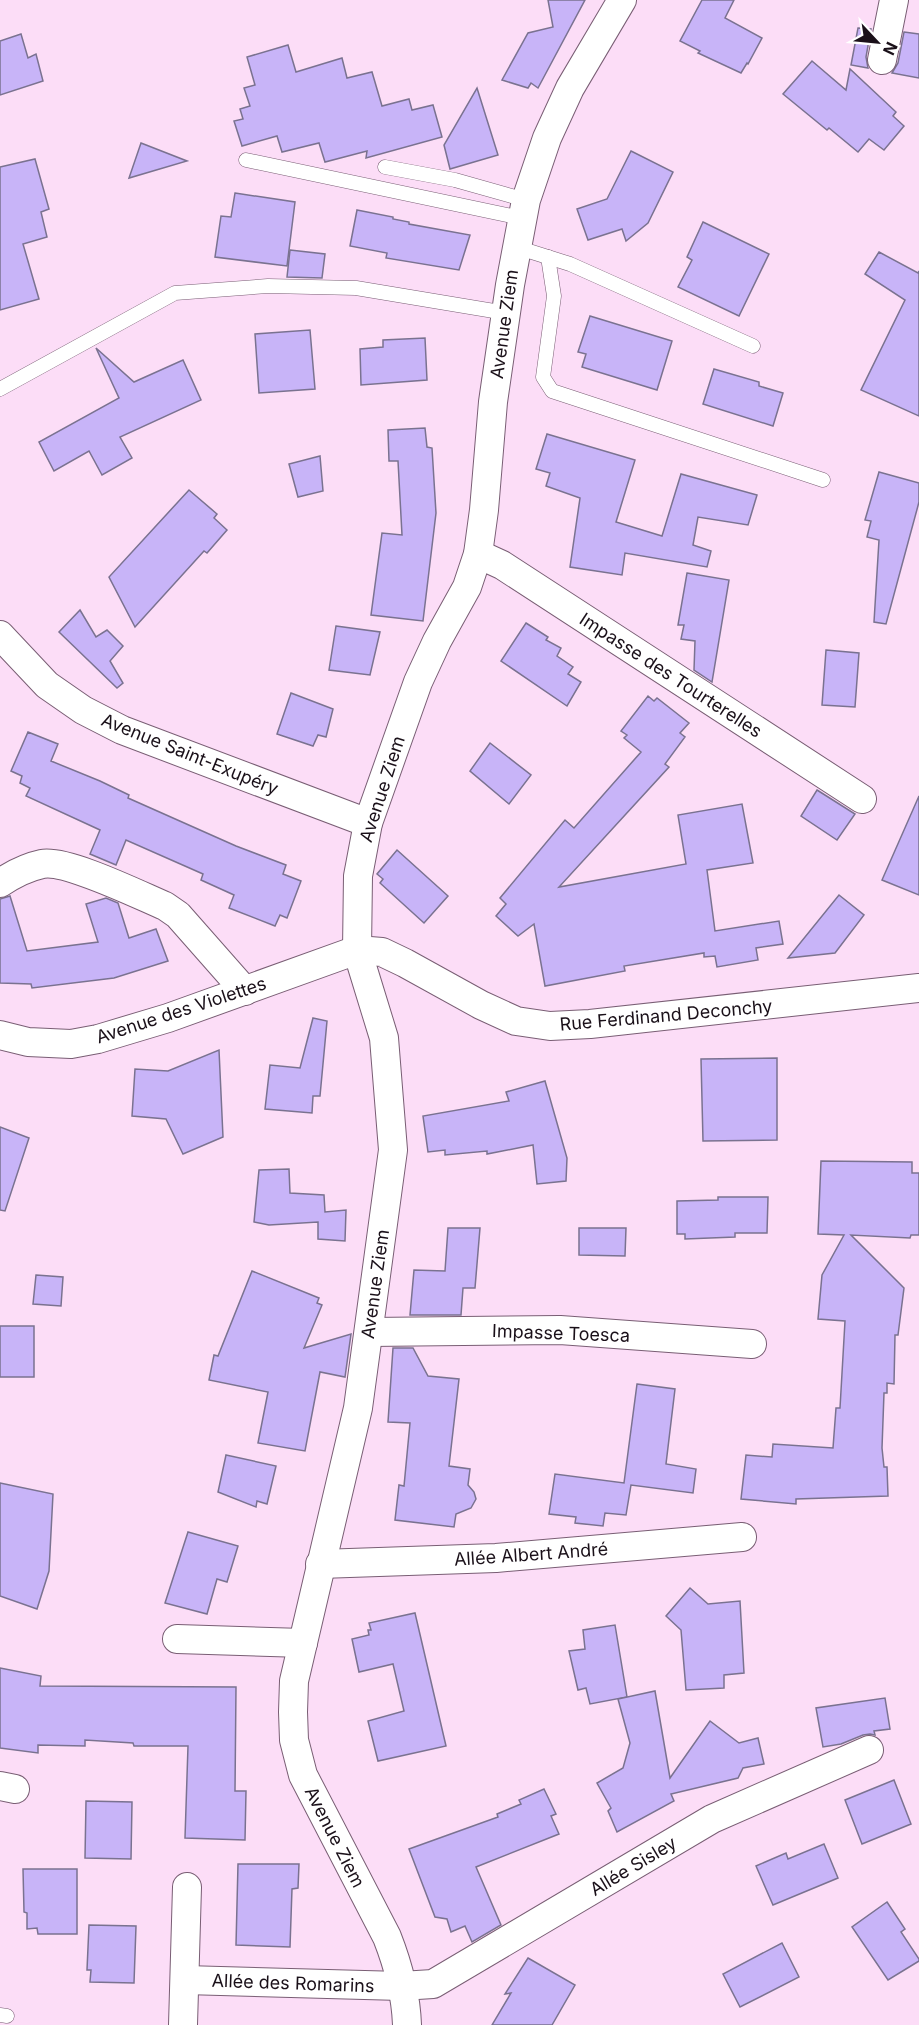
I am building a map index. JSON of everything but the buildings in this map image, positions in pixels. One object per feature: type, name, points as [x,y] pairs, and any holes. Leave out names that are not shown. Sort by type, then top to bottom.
[{"type":"street","name":"Avenue Ziem","points":[[407,2025],[407,2006],[396,1959],[387,1937],[303,1775],[294,1740],[294,1681],[358,1408],[393,1150],[384,1038],[357,950],[358,876],[368,824],[418,682],[467,586],[478,554],[493,402],[516,247],[524,209],[547,138],[570,88],[622,0]]},
{"type":"street","points":[[882,60],[894,0]]},
{"type":"street","name":"Impasse des Tourterelles","points":[[478,554],[502,565],[862,799]]},
{"type":"street","name":"Avenue Saint-Exupéry","points":[[0,635],[47,685],[83,710],[122,730],[368,824]]},
{"type":"street","points":[[0,883],[25,869],[44,863],[66,865],[165,906],[178,915],[245,991]]},
{"type":"street","name":"Rue Ferdinand Deconchy","points":[[357,950],[382,952],[516,1021],[550,1026],[590,1024],[919,988]]},
{"type":"street","name":"Avenue des Violettes","points":[[0,1035],[28,1042],[71,1044],[98,1039],[168,1018],[357,950]]},
{"type":"street","name":"Impasse Toesca","points":[[369,1332],[560,1330],[752,1344]]},
{"type":"street","name":"Allée Albert André","points":[[320,1564],[496,1558],[742,1537]]},
{"type":"street","points":[[177,1639],[303,1643]]},
{"type":"street","name":"Allée Sisley","points":[[401,1986],[433,1984],[712,1819],[869,1750]]},
{"type":"street","name":"Allée des Romarins","points":[[183,2025],[187,1887]]},
{"type":"street","name":"Allée des Romarins","points":[[185,1980],[401,1986]]},
{"type":"lane","points":[[246,160],[524,209]]},
{"type":"lane","points":[[385,167],[455,180],[524,209]]},
{"type":"lane","points":[[516,247],[570,264],[753,346]]},
{"type":"lane","points":[[548,257],[554,296],[543,377],[552,391],[823,480]]},
{"type":"lane","points":[[0,389],[175,293],[268,286],[356,288],[506,313]]}]
